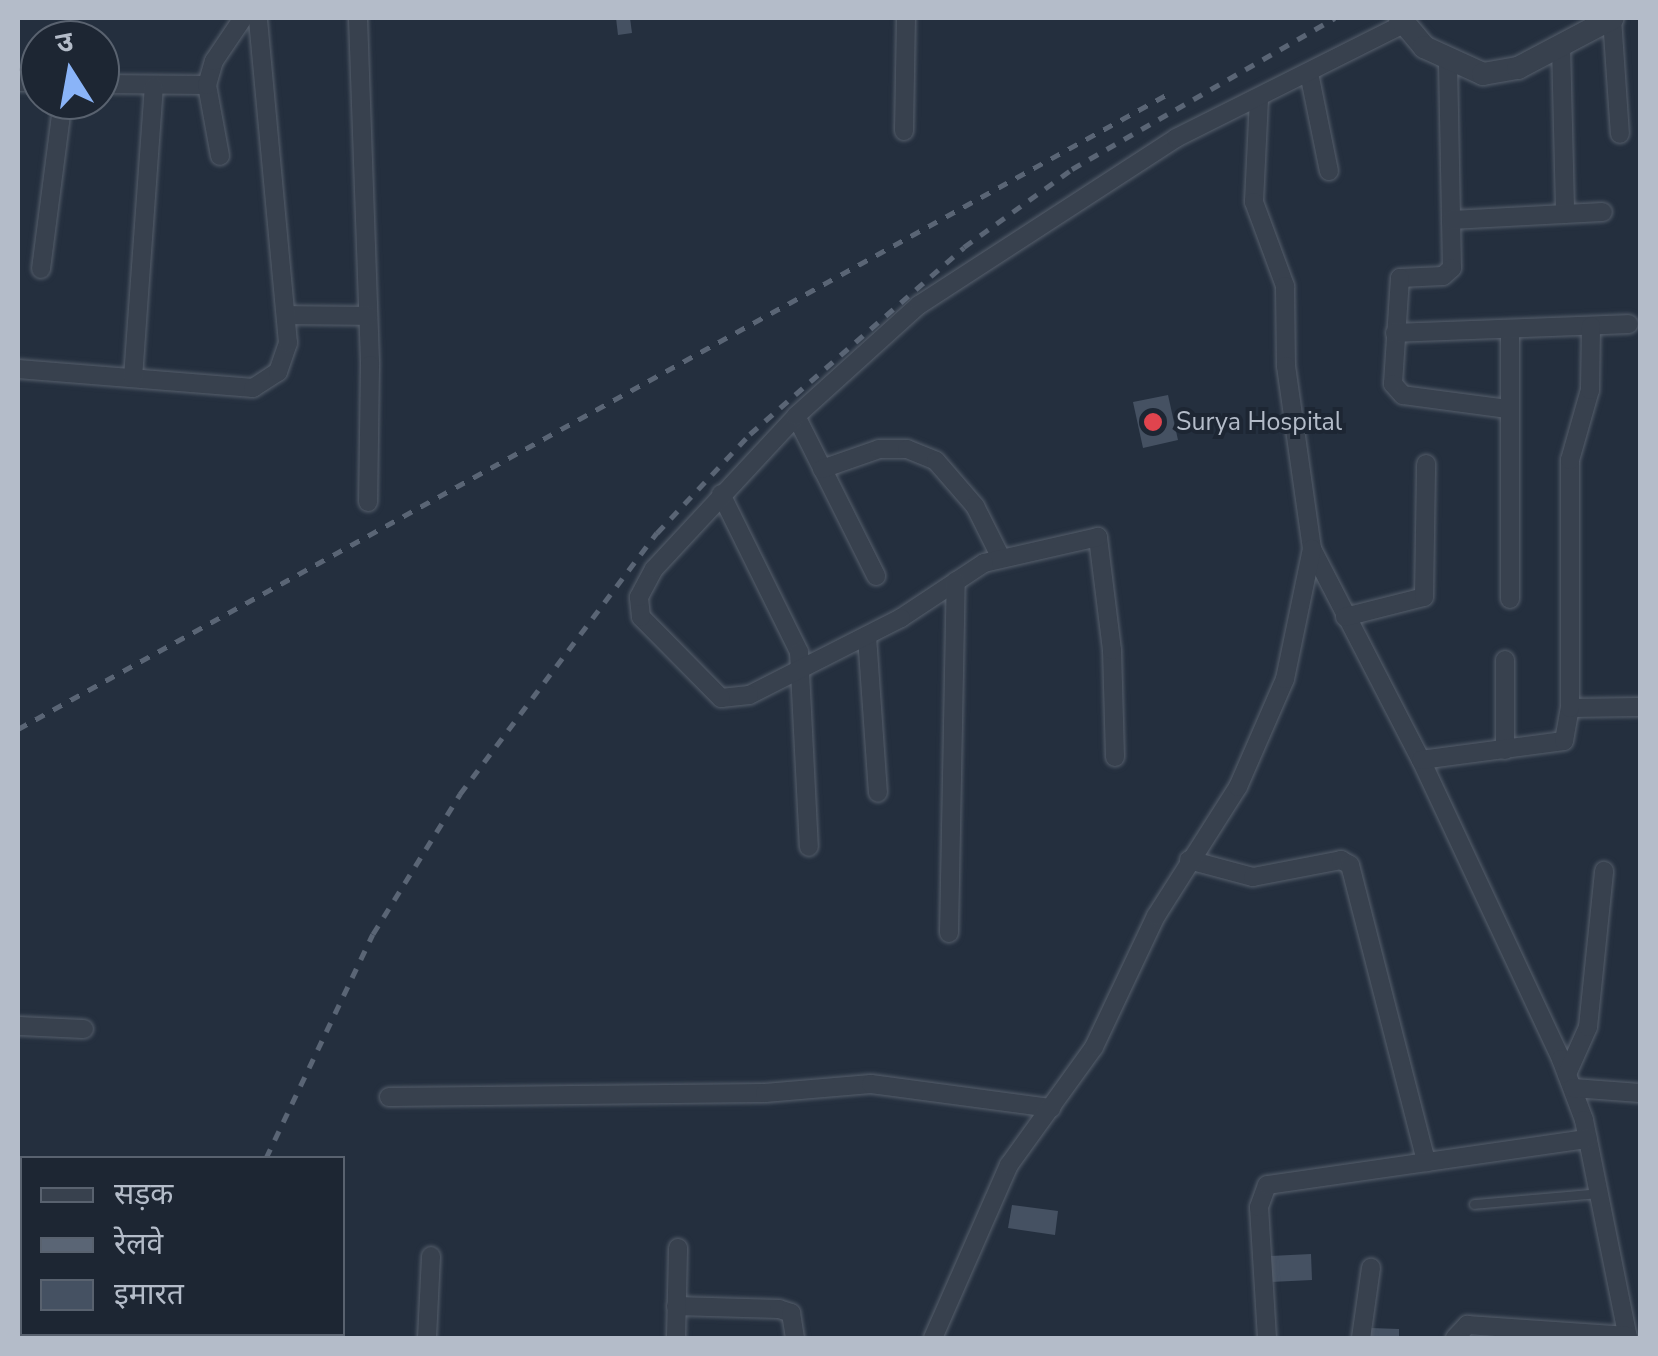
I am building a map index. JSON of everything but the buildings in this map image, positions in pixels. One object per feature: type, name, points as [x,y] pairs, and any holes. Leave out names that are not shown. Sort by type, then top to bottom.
[{"type":"street","points":[[220,156],[207,84],[214,61],[243,18]]},
{"type":"street","points":[[18,370],[252,388],[268,383],[288,343],[258,18]]},
{"type":"street","points":[[358,18],[368,316],[368,502]]},
{"type":"street","points":[[904,131],[906,18]]},
{"type":"street","points":[[1115,757],[1112,650],[1098,537],[1002,558],[867,636],[750,695],[721,698],[640,617],[638,597],[654,568],[796,416],[919,305],[1176,138],[1259,99],[1402,21],[1448,62],[1503,73],[1612,18],[1620,134]]},
{"type":"street","points":[[1561,45],[1565,214]]},
{"type":"street","points":[[1448,62],[1450,274],[1400,278],[1395,392],[1508,409]]},
{"type":"street","points":[[1308,73],[1329,171]]},
{"type":"street","points":[[120,85],[207,84]]},
{"type":"street","points":[[133,378],[154,87]]},
{"type":"street","points":[[1259,99],[1254,202],[1285,286],[1286,366],[1312,550],[1422,760],[1570,1081],[1588,1139],[1628,1337],[1466,1325],[1455,1338]]},
{"type":"street","points":[[41,270],[60,120]]},
{"type":"street","points":[[1451,220],[1603,212]]},
{"type":"street","points":[[286,316],[368,316]]},
{"type":"street","points":[[1395,333],[1629,324]]},
{"type":"street","points":[[1422,760],[1564,740],[1570,708],[1570,460],[1590,390],[1591,326]]},
{"type":"street","points":[[1510,330],[1510,599]]},
{"type":"street","points":[[796,416],[876,576]]},
{"type":"street","points":[[822,469],[879,449],[907,449],[936,461],[975,506],[1002,558]]},
{"type":"street","points":[[1345,618],[1424,597],[1426,464]]},
{"type":"street","points":[[721,494],[801,666],[809,847]]},
{"type":"street","points":[[933,1338],[992,1197],[1094,1047],[1189,860],[1238,788],[1284,679],[1312,550]]},
{"type":"street","points":[[948,933],[956,582]]},
{"type":"street","points":[[867,636],[878,793]]},
{"type":"street","points":[[1504,750],[1505,660]]},
{"type":"street","points":[[1570,708],[1640,707]]},
{"type":"street","points":[[1189,860],[1253,877],[1340,860],[1350,864],[1426,1162]]},
{"type":"street","points":[[1570,1081],[1588,1026],[1604,870]]},
{"type":"street","points":[[18,1026],[84,1029]]},
{"type":"street","points":[[1570,1081],[1640,1094]]},
{"type":"street","points":[[389,1097],[765,1093],[871,1084],[1051,1108]]},
{"type":"street","points":[[1267,1338],[1260,1191],[1267,1184],[1588,1139]]},
{"type":"street","points":[[676,1338],[678,1248]]},
{"type":"street","points":[[427,1338],[432,1256]]},
{"type":"street","points":[[1361,1338],[1371,1268]]},
{"type":"street","points":[[676,1306],[779,1309],[791,1313],[795,1338]]},
{"type":"lane","points":[[1474,1204],[1600,1193]]},
{"type":"railway","points":[[267,1156],[373,934],[460,794],[657,533],[750,434],[964,247],[1072,169],[1335,18]]},
{"type":"railway","points":[[18,729],[1168,94]]},
{"type":"place","name":"Surya Hospital","points":[[1153,422]]}]
